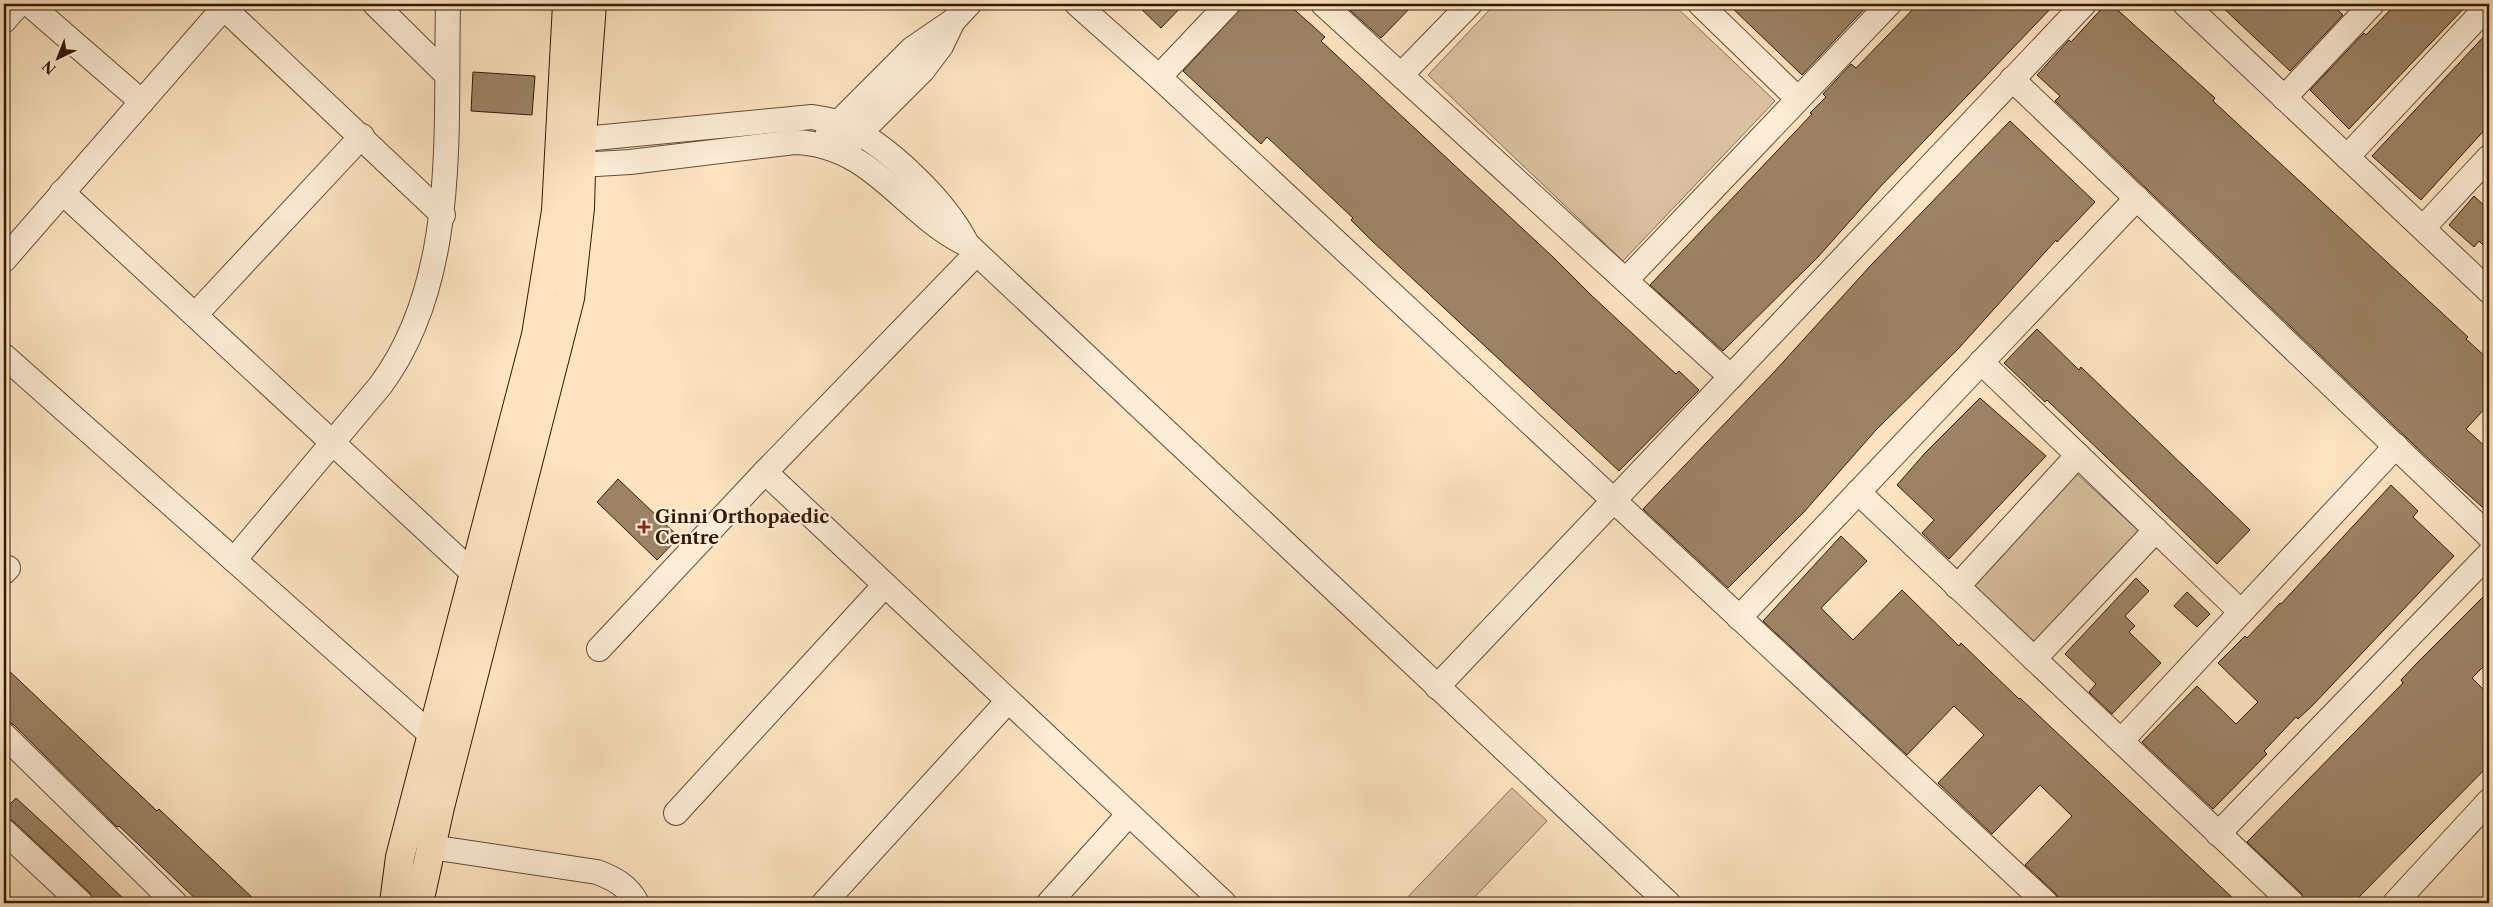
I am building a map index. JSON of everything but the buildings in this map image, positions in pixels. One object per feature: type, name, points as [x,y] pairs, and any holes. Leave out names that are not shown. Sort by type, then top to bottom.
[{"type":"main road","points":[[419,903],[454,754],[570,298],[571,152],[567,4]]},
{"type":"main road","points":[[394,903],[400,857],[536,335],[556,212],[571,152],[592,4]]},
{"type":"street","points":[[4,21],[19,4]]},
{"type":"street","points":[[29,4],[142,102]]},
{"type":"street","points":[[375,4],[447,75]]},
{"type":"street","points":[[234,560],[398,362],[417,323],[428,287],[443,214],[448,4]]},
{"type":"street","points":[[842,151],[850,128],[912,49],[953,21],[969,4]]},
{"type":"street","points":[[1076,4],[1159,77],[2046,903]]},
{"type":"street","points":[[1159,77],[1228,4]]},
{"type":"street","points":[[1323,4],[1731,377]]},
{"type":"street","points":[[1401,75],[1470,4]]},
{"type":"street","points":[[1700,4],[1798,99]]},
{"type":"street","points":[[1626,280],[1889,4]]},
{"type":"street","points":[[1437,687],[2084,4]]},
{"type":"street","points":[[2185,4],[2489,291]]},
{"type":"street","points":[[2284,98],[2372,4]]},
{"type":"street","points":[[2347,157],[2489,5]]},
{"type":"street","points":[[4,260],[226,6],[443,214]]},
{"type":"street","points":[[2012,79],[2489,536]]},
{"type":"street","points":[[571,152],[812,116],[850,128],[890,154],[938,202],[954,221],[972,250]]},
{"type":"street","points":[[817,143],[850,128]]},
{"type":"street","points":[[196,315],[362,136]]},
{"type":"street","points":[[571,152],[630,162],[795,142],[817,143],[842,151],[865,164],[950,237],[972,250],[1668,903]]},
{"type":"street","points":[[2423,228],[2489,158]]},
{"type":"street","points":[[62,192],[473,573]]},
{"type":"street","points":[[1739,618],[2136,198]]},
{"type":"street","points":[[599,649],[972,250]]},
{"type":"street","points":[[4,356],[454,754]]},
{"type":"street","points":[[1981,362],[2241,612]]},
{"type":"street","points":[[2121,741],[2396,446]]},
{"type":"street","points":[[1957,587],[2078,455]]},
{"type":"street","points":[[765,472],[1224,903]]},
{"type":"street","points":[[1858,492],[2292,903]]},
{"type":"street","points":[[2034,659],[2156,530]]},
{"type":"street","points":[[2218,834],[2489,554]]},
{"type":"street","points":[[676,813],[886,585]]},
{"type":"street","points":[[824,903],[1008,701]]},
{"type":"street","points":[[4,735],[175,903]]},
{"type":"street","points":[[2395,903],[2489,801]]},
{"type":"street","points":[[1049,903],[1129,814]]},
{"type":"street","points":[[4,831],[81,903]]},
{"type":"street","points":[[431,847],[598,872],[617,880],[632,894],[637,903]]},
{"type":"shaded area","points":[[1495,4],[1673,4],[1775,101],[1623,261],[1428,75]]},
{"type":"shaded area","points":[[2077,474],[2141,533],[2036,646],[1973,588]]},
{"type":"shaded area","points":[[1512,788],[1547,821],[1469,903],[1402,903]]},
{"type":"place","name":"Ginni Orthopaedic Centre","points":[[644,527]]}]
